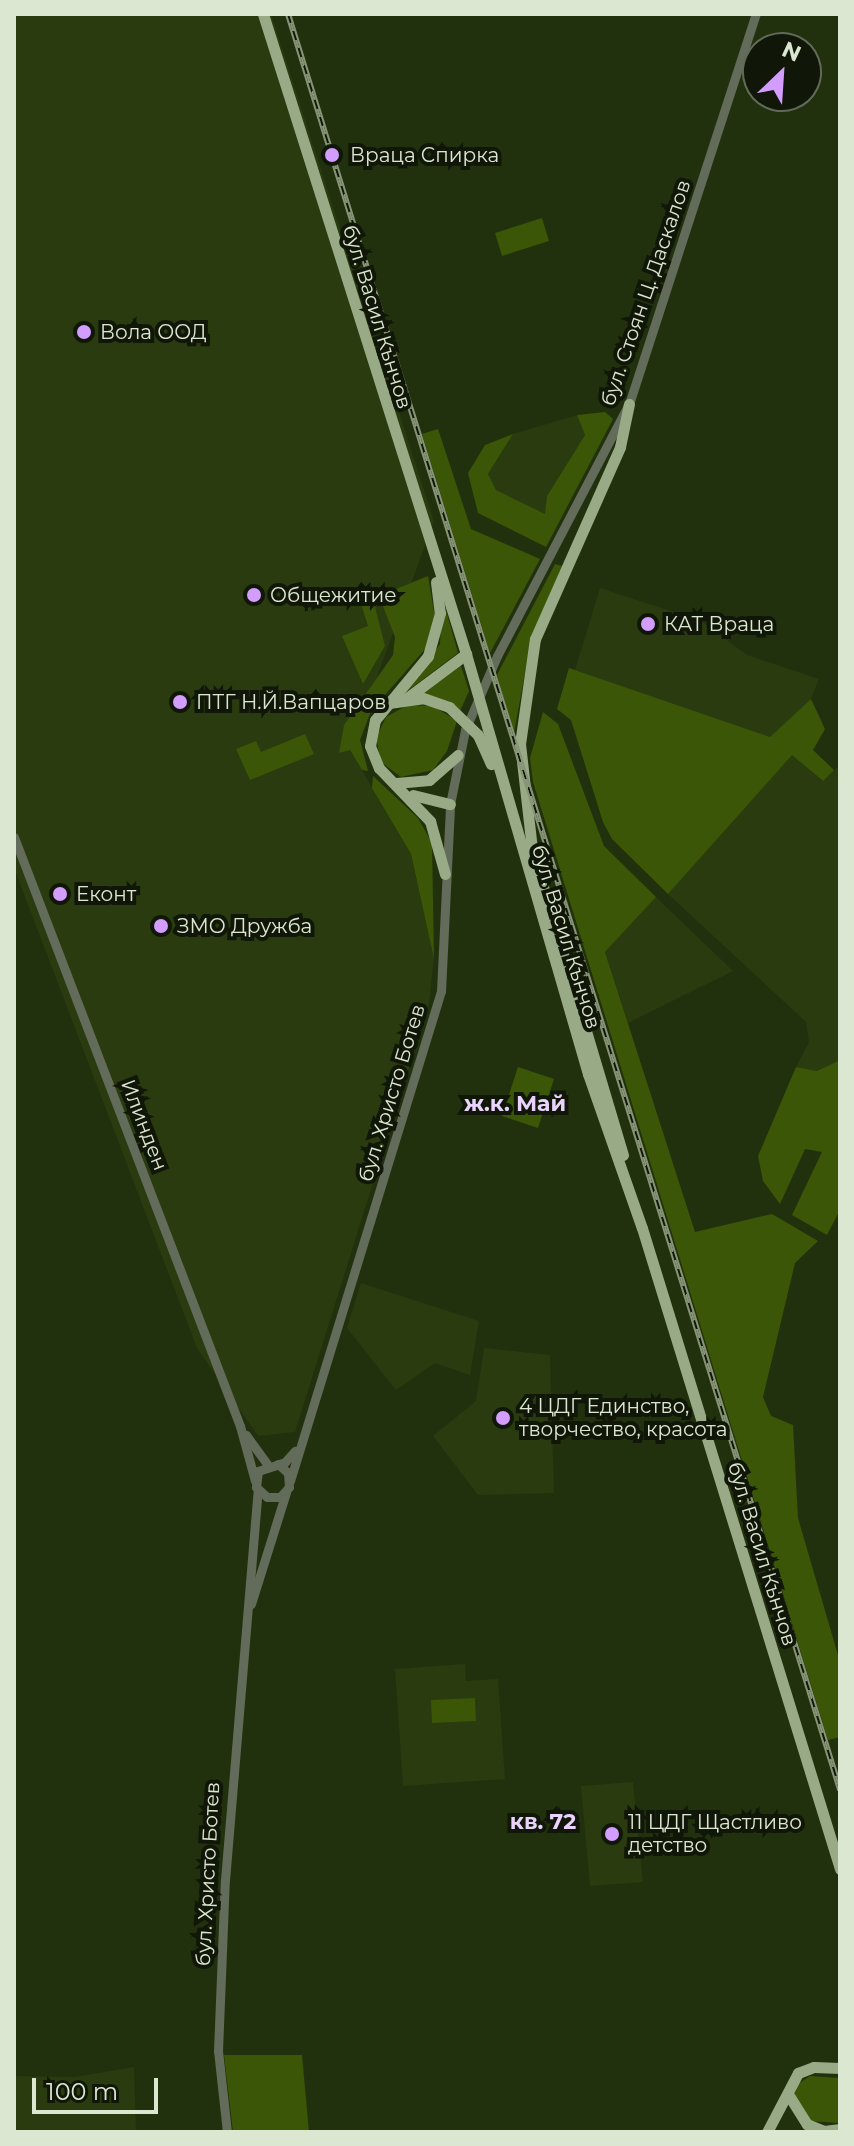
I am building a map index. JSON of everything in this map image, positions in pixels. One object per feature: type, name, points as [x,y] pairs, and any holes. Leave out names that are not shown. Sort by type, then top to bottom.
[{"type":"main road","name":"бул. Васил Кънчов","points":[[263,14],[433,558],[466,654],[504,794],[588,1074],[641,1225],[840,1869]]},
{"type":"main road","points":[[629,404],[620,447],[535,639],[521,717],[525,818],[558,938],[608,1094],[641,1225]]},
{"type":"main road","points":[[433,558],[440,613],[436,634],[428,656],[375,720],[370,746],[379,768],[396,783],[417,798],[450,804]]},
{"type":"main road","points":[[407,698],[466,654]]},
{"type":"main road","points":[[388,703],[407,698],[437,701],[465,720],[478,735],[504,794]]},
{"type":"main road","points":[[396,783],[429,780],[460,750]]},
{"type":"main road","points":[[396,783],[430,821],[445,874]]},
{"type":"main road","points":[[767,2132],[801,2071],[825,2067],[840,2071]]},
{"type":"main road","points":[[787,2093],[803,2122],[824,2131],[840,2129]]},
{"type":"street","name":"бул. Стоян Ц. Даскалов","points":[[460,750],[488,675],[629,404],[756,14]]},
{"type":"street","name":"бул. Христо Ботев","points":[[246,1618],[429,1040],[441,991],[450,804],[460,750]]},
{"type":"street","name":"Илинден","points":[[14,837],[240,1426],[256,1486]]},
{"type":"street","name":"Илинден","points":[[240,1426],[290,1481]]},
{"type":"street","name":"бул. Христо Ботев","points":[[227,2132],[218,2051],[229,1801],[256,1486],[272,1464],[289,1459],[301,1441]]},
{"type":"street","points":[[256,1486],[272,1498],[286,1492]]},
{"type":"street","points":[[817,2132],[824,2131]]},
{"type":"shaded area","points":[[14,14],[271,14],[434,521],[350,750],[411,854],[434,959],[429,1004],[295,1432],[258,1436],[197,1348],[14,868]]},
{"type":"shaded area","points":[[542,218],[549,241],[502,256],[495,233]]},
{"type":"shaded area","points":[[605,412],[613,419],[546,547],[478,513],[468,473],[485,445],[513,434],[488,474],[496,490],[545,514],[547,496],[585,435],[577,415]]},
{"type":"shaded area","points":[[577,415],[585,435],[547,496],[546,515],[496,490],[488,474],[513,434]]},
{"type":"shaded area","points":[[438,429],[471,529],[540,559],[490,653],[422,434]]},
{"type":"shaded area","points":[[555,564],[562,566],[531,640],[514,733],[497,675]]},
{"type":"shaded area","points":[[428,576],[435,618],[426,648],[371,711],[360,740],[368,771],[362,770],[350,750],[339,753],[344,725],[393,655],[395,637],[379,596]]},
{"type":"shaded area","points":[[600,588],[701,621],[747,655],[819,679],[811,699],[770,738],[575,670]]},
{"type":"shaded area","points":[[442,596],[458,653],[406,692],[440,644]]},
{"type":"shaded area","points":[[373,599],[385,646],[363,684],[342,636],[368,626],[361,604]]},
{"type":"shaded area","points":[[461,666],[469,691],[460,711],[423,693]]},
{"type":"shaded area","points":[[569,668],[770,737],[811,699],[825,729],[813,750],[834,770],[823,781],[792,755],[668,894],[612,839],[603,822],[571,720],[557,709]]},
{"type":"shaded area","points":[[408,705],[433,706],[457,721],[447,751],[433,770],[401,777],[381,762],[376,738],[386,717]]},
{"type":"shaded area","points":[[543,712],[558,724],[604,846],[656,897],[605,952],[695,1232],[772,1214],[818,1241],[795,1263],[763,1397],[771,1416],[793,1425],[798,1518],[840,1662],[840,1737],[828,1740],[533,782],[530,758]]},
{"type":"shaded area","points":[[305,734],[314,754],[250,780],[236,749],[256,741],[261,752]]},
{"type":"shaded area","points":[[792,754],[822,781],[840,765],[840,1060],[817,1071],[796,1067],[809,1042],[806,1022],[668,894]]},
{"type":"shaded area","points":[[373,776],[418,818],[432,843],[434,959],[411,854],[372,788]]},
{"type":"shaded area","points":[[656,897],[733,971],[628,1023],[605,952]]},
{"type":"shaded area","points":[[840,1060],[840,1210],[827,1235],[792,1215],[822,1152],[805,1149],[780,1204],[763,1181],[758,1156],[796,1067],[817,1071]]},
{"type":"shaded area","points":[[518,1067],[554,1079],[538,1128],[502,1116]]},
{"type":"shaded area","points":[[361,1283],[479,1321],[470,1375],[435,1363],[396,1390],[347,1328]]},
{"type":"shaded area","name":"4 ЦДГ Единство, творчество, красота","points":[[484,1348],[550,1355],[554,1493],[478,1495],[433,1436],[476,1401]]},
{"type":"shaded area","points":[[465,1664],[466,1681],[498,1679],[505,1779],[403,1786],[395,1669]]},
{"type":"shaded area","points":[[475,1698],[476,1721],[432,1723],[431,1700]]},
{"type":"shaded area","name":"11 ЦДГ Щастливо детство","points":[[633,1782],[643,1882],[590,1886],[581,1786]]},
{"type":"shaded area","points":[[224,2055],[302,2055],[309,2132],[233,2132]]},
{"type":"shaded area","points":[[134,2067],[136,2132],[14,2132],[14,2076],[75,2077]]},
{"type":"shaded area","points":[[810,2076],[840,2078],[840,2123],[809,2121],[794,2096],[798,2084]]},
{"type":"railway","points":[[288,14],[840,1790]]},
{"type":"place","name":"Враца Спирка","points":[[332,155]]},
{"type":"place","name":"Вола ООД","points":[[84,332]]},
{"type":"place","name":"Общежитие","points":[[254,595]]},
{"type":"place","name":"КАТ Враца","points":[[648,624]]},
{"type":"place","name":"ПТГ Н.Й.Вапцаров","points":[[180,702]]},
{"type":"place","name":"Еконт","points":[[60,894]]},
{"type":"place","name":"ЗМО Дружба","points":[[161,926]]},
{"type":"place","name":"4 ЦДГ Единство, творчество, красота","points":[[503,1418]]},
{"type":"place","name":"11 ЦДГ Щастливо детство","points":[[612,1834]]},
{"type":"district","name":"ж.к. Май","points":[[515,1104]]},
{"type":"district","name":"кв. 72","points":[[543,1822]]}]
